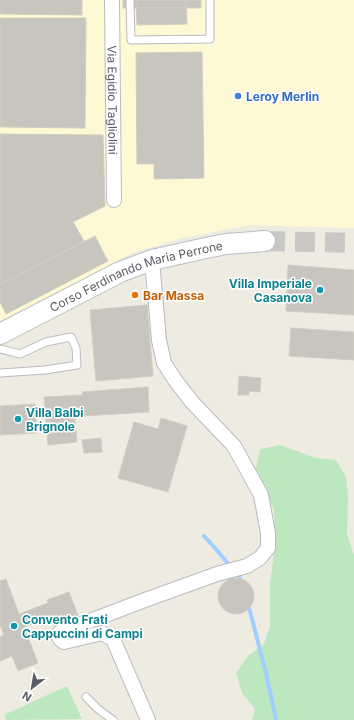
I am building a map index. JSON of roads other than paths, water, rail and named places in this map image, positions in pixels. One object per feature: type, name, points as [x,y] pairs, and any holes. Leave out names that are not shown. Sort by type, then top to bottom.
[{"type":"main road","name":"Corso Ferdinando Maria Perrone","points":[[4,330],[120,272],[152,260],[226,244],[265,241]]},
{"type":"street","name":"Via Egidio Tagliolini","points":[[112,0],[114,200]]},
{"type":"street","points":[[148,720],[113,639],[102,633],[64,642],[58,636],[60,632],[217,574],[247,566],[260,558],[268,548],[268,533],[261,495],[234,446],[192,402],[164,363],[159,340],[152,260]]},
{"type":"lane","points":[[130,0],[131,40],[210,40],[210,0]]},
{"type":"lane","points":[[0,349],[20,354],[46,342],[71,337],[76,348],[77,365],[45,370],[0,373]]},
{"type":"lane","points":[[86,697],[98,709],[113,720]]},
{"type":"waterway","points":[[204,536],[231,567]]},
{"type":"waterway","points":[[235,572],[239,576],[251,615],[276,720]]},
{"type":"tunnel","points":[[265,241],[354,243]]},
{"type":"place","name":"Leroy Merlin","points":[[238,96]]},
{"type":"place","name":"Villa Imperiale Casanova","points":[[320,290]]},
{"type":"place","name":"Bar Massa","points":[[135,295]]},
{"type":"place","name":"Villa Balbi Brignole","points":[[18,419]]},
{"type":"place","name":"Convento Frati Cappuccini di Campi","points":[[14,626]]}]
